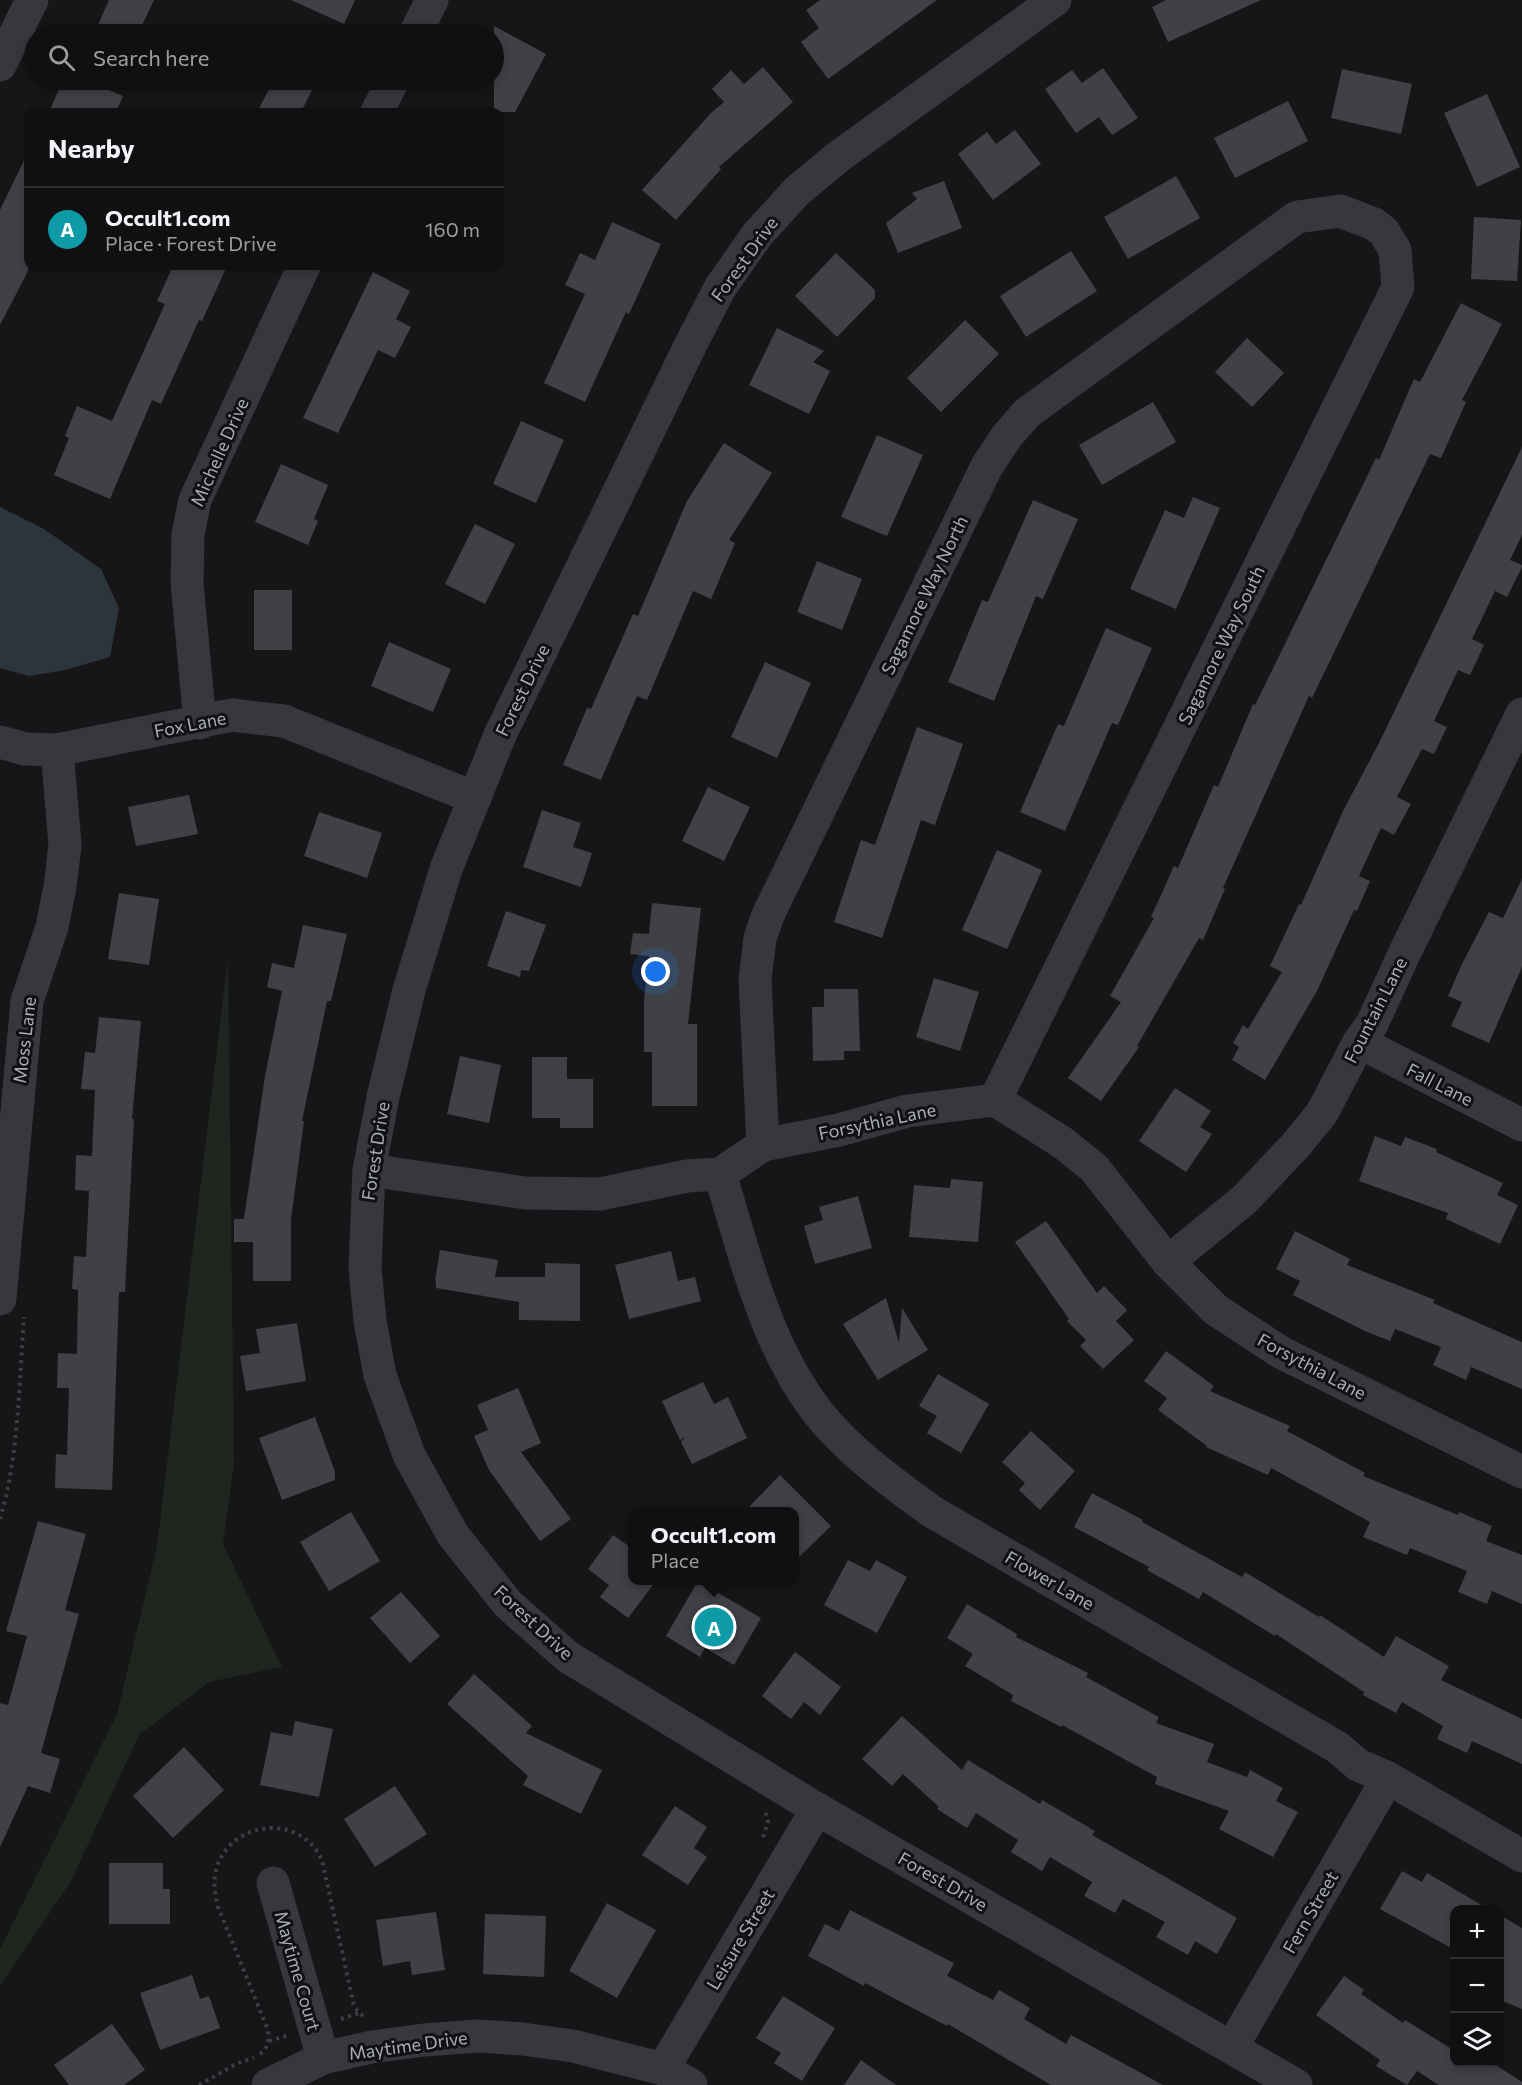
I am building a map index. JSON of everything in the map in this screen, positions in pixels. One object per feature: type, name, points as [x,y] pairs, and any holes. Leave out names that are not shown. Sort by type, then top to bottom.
[{"type":"street","points":[[0,65],[32,0]]},
{"type":"street","points":[[420,24],[432,0]]},
{"type":"street","name":"Forest Drive","points":[[1055,0],[838,157],[797,191],[757,235],[720,288],[500,735],[446,869],[409,990],[383,1097],[369,1170],[365,1268],[370,1321],[380,1375],[409,1455],[453,1535],[508,1604],[568,1657],[817,1809],[1296,2085]]},
{"type":"street","points":[[380,108],[388,90]]},
{"type":"street","name":"Sagamore Way South","points":[[995,1100],[1398,287],[1395,250],[1384,232],[1374,225],[1340,211]]},
{"type":"street","name":"Sagamore Way North","points":[[763,1145],[755,980],[760,938],[768,915],[987,466],[1007,436],[1028,413],[1297,217],[1340,211]]},
{"type":"street","name":"Michelle Drive","points":[[200,723],[188,583],[188,534],[195,500],[302,270]]},
{"type":"street","name":"Fountain Lane","points":[[1168,1262],[1245,1198],[1295,1146],[1322,1113],[1359,1042],[1372,1024],[1404,952],[1522,714]]},
{"type":"street","name":"Fox Lane","points":[[0,742],[25,748],[57,750],[232,715],[284,721],[475,798]]},
{"type":"street","name":"Moss Lane","points":[[0,1299],[10,1068],[27,1001],[52,927],[62,876],[65,845],[57,750]]},
{"type":"street","name":"Fall Lane","points":[[1359,1042],[1522,1125]]},
{"type":"street","name":"Forsythia Lane","points":[[720,1174],[763,1145],[839,1130],[907,1111],[995,1100],[1063,1143],[1094,1168],[1168,1262],[1216,1310],[1282,1353],[1522,1472]]},
{"type":"street","points":[[369,1170],[526,1193],[600,1194],[687,1176],[720,1174]]},
{"type":"street","name":"Flower Lane","points":[[720,1174],[761,1306],[792,1375],[832,1429],[876,1470],[931,1511],[1337,1747],[1358,1765],[1388,1778],[1522,1856]]},
{"type":"street","name":"Fern Street","points":[[1232,2047],[1388,1778]]},
{"type":"street","name":"Leisure Street","points":[[677,2077],[817,1809]]},
{"type":"street","name":"Maytime Court","points":[[273,1883],[323,2058]]},
{"type":"street","name":"Maytime Drive","points":[[268,2085],[323,2058],[372,2047],[478,2036],[573,2046],[677,2077]]},
{"type":"path","points":[[199,2085],[238,2063],[255,2057],[265,2050],[269,2041],[266,2023],[219,1907],[214,1889],[216,1870],[224,1852],[238,1838],[256,1830],[275,1827],[295,1833],[311,1844],[322,1860],[328,1879]]},
{"type":"shaded area","points":[[0,507],[44,529],[101,569],[119,608],[110,657],[65,670],[29,676],[0,668]]},
{"type":"shaded area","points":[[228,958],[234,1464],[223,1544],[282,1667],[209,1682],[139,1735],[71,1881],[0,1986],[0,1949],[117,1714],[157,1546]]},
{"type":"building","points":[[109,0],[154,0],[143,24],[98,24]]},
{"type":"building","points":[[291,0],[355,0],[344,24]]},
{"type":"building","points":[[820,0],[937,0],[828,79],[801,42],[819,28],[806,10]]},
{"type":"building","points":[[1166,0],[1261,0],[1168,42],[1152,7]]},
{"type":"building","points":[[504,31],[546,54],[515,112],[504,112],[504,108],[494,108],[494,90],[504,90]]},
{"type":"building","points":[[763,67],[793,102],[719,167],[721,169],[676,220],[642,190],[711,113],[724,102],[712,89],[731,70],[744,84]]},
{"type":"building","points":[[1103,68],[1138,118],[1112,135],[1099,117],[1076,133],[1045,89],[1072,70],[1082,83]]},
{"type":"building","points":[[1342,69],[1412,84],[1401,134],[1331,118]]},
{"type":"building","points":[[59,90],[108,90],[123,96],[118,108],[51,108]]},
{"type":"building","points":[[269,90],[312,90],[303,108],[259,108]]},
{"type":"building","points":[[1487,94],[1520,167],[1477,187],[1444,113]]},
{"type":"building","points":[[1288,101],[1308,141],[1235,178],[1214,138]]},
{"type":"building","points":[[1015,130],[1041,164],[993,200],[958,154],[987,132],[996,144]]},
{"type":"building","points":[[24,160],[24,270],[28,271],[0,325],[0,210]]},
{"type":"building","points":[[1176,176],[1200,218],[1128,259],[1104,217]]},
{"type":"building","points":[[944,181],[962,228],[898,253],[886,223],[917,199],[912,193]]},
{"type":"building","points":[[1474,217],[1521,220],[1517,281],[1471,279]]},
{"type":"building","points":[[612,222],[661,244],[629,314],[626,312],[585,402],[544,383],[585,294],[565,285],[580,253],[595,260]]},
{"type":"building","points":[[1071,251],[1097,291],[1026,337],[1000,296]]},
{"type":"building","points":[[836,253],[875,290],[875,298],[837,337],[795,296]]},
{"type":"building","points":[[171,270],[225,270],[202,321],[199,320],[161,404],[152,400],[110,499],[54,475],[69,438],[65,436],[77,406],[112,421],[165,304],[157,301]]},
{"type":"building","points":[[373,272],[410,291],[396,319],[411,327],[395,358],[378,350],[338,433],[303,418]]},
{"type":"building","points":[[1461,303],[1502,324],[1462,400],[1466,402],[1441,458],[1430,454],[1312,698],[1309,696],[1223,888],[1225,889],[1203,940],[1199,938],[1137,1046],[1139,1047],[1101,1101],[1068,1078],[1121,1002],[1110,996],[1154,918],[1151,917],[1174,866],[1178,868],[1214,785],[1218,787],[1253,704],[1255,705],[1376,458],[1379,460],[1414,379],[1420,382]]},
{"type":"building","points":[[965,320],[999,354],[941,412],[907,378]]},
{"type":"building","points":[[777,328],[824,351],[813,362],[830,371],[809,414],[749,385]]},
{"type":"building","points":[[1247,338],[1284,373],[1252,407],[1215,372]]},
{"type":"building","points":[[1153,402],[1176,442],[1102,485],[1079,445]]},
{"type":"building","points":[[521,421],[564,440],[536,503],[493,484]]},
{"type":"building","points":[[877,435],[923,455],[887,536],[841,517]]},
{"type":"building","points":[[724,443],[772,473],[729,540],[735,543],[711,599],[693,591],[647,700],[637,696],[601,780],[563,765],[587,708],[591,709],[633,614],[638,616],[687,501]]},
{"type":"building","points":[[1522,447],[1522,535],[1510,560],[1522,567],[1507,597],[1495,591],[1472,639],[1484,645],[1470,675],[1458,670],[1434,721],[1447,727],[1434,754],[1422,749],[1397,797],[1411,804],[1394,835],[1381,828],[1359,876],[1370,881],[1357,911],[1354,910],[1317,991],[1265,1080],[1232,1060],[1239,1047],[1233,1043],[1243,1025],[1248,1029],[1282,972],[1270,966],[1299,904],[1301,905],[1344,809],[1379,743]]},
{"type":"building","points":[[281,464],[328,485],[314,519],[318,521],[308,545],[255,522]]},
{"type":"building","points":[[1193,497],[1220,508],[1176,609],[1130,589],[1165,510],[1184,518]]},
{"type":"building","points":[[1033,500],[1078,519],[1043,599],[1036,596],[994,701],[948,682],[982,600],[988,602]]},
{"type":"building","points":[[475,524],[515,544],[485,604],[445,584]]},
{"type":"building","points":[[817,561],[862,579],[842,630],[797,612]]},
{"type":"building","points":[[254,590],[292,590],[292,650],[254,650]]},
{"type":"building","points":[[1106,628],[1152,648],[1118,725],[1112,723],[1065,831],[1020,812],[1058,724],[1064,726]]},
{"type":"building","points":[[389,642],[451,669],[433,712],[371,686]]},
{"type":"building","points":[[765,662],[811,683],[777,758],[731,737]]},
{"type":"building","points":[[917,727],[963,744],[935,825],[921,820],[882,938],[834,922],[861,840],[875,845]]},
{"type":"building","points":[[708,787],[750,807],[724,861],[682,841]]},
{"type":"building","points":[[189,795],[198,834],[136,846],[128,807]]},
{"type":"building","points":[[542,810],[581,823],[573,847],[592,853],[581,887],[523,867]]},
{"type":"building","points":[[319,812],[382,833],[367,878],[304,856]]},
{"type":"building","points":[[997,850],[1042,870],[1007,949],[962,930]]},
{"type":"building","points":[[1522,879],[1522,967],[1489,1043],[1451,1026],[1462,1002],[1448,996],[1489,912],[1503,918]]},
{"type":"building","points":[[119,893],[159,899],[149,965],[108,959]]},
{"type":"building","points":[[652,903],[701,908],[688,1024],[697,1024],[697,1106],[652,1106],[652,1052],[644,1052],[644,1000],[649,956],[630,954],[633,933],[649,934]]},
{"type":"building","points":[[506,911],[546,925],[529,971],[521,970],[520,977],[487,966]]},
{"type":"building","points":[[303,925],[347,934],[331,1001],[327,1001],[302,1121],[304,1121],[291,1220],[291,1281],[253,1281],[253,1242],[234,1242],[234,1219],[244,1219],[265,1076],[282,991],[267,987],[272,963],[294,968]]},
{"type":"building","points":[[934,978],[979,992],[960,1051],[916,1037]]},
{"type":"building","points":[[824,989],[858,989],[860,1051],[844,1051],[844,1060],[813,1061],[812,1007],[824,1007]]},
{"type":"building","points":[[99,1017],[141,1021],[132,1119],[134,1119],[125,1292],[119,1292],[112,1490],[55,1488],[56,1454],[67,1455],[69,1388],[57,1388],[58,1353],[77,1354],[78,1290],[72,1289],[74,1256],[86,1257],[89,1191],[75,1190],[76,1155],[92,1156],[95,1090],[81,1089],[85,1052],[95,1053]]},
{"type":"building","points":[[460,1056],[501,1065],[489,1123],[447,1114]]},
{"type":"building","points":[[532,1057],[567,1057],[567,1079],[593,1079],[593,1128],[560,1128],[560,1118],[532,1118]]},
{"type":"building","points":[[1175,1088],[1211,1111],[1200,1127],[1212,1134],[1186,1172],[1139,1141]]},
{"type":"building","points":[[1375,1136],[1401,1146],[1405,1137],[1437,1149],[1436,1152],[1503,1183],[1497,1195],[1518,1205],[1500,1244],[1446,1219],[1448,1213],[1359,1181]]},
{"type":"building","points":[[951,1179],[983,1182],[978,1242],[909,1237],[914,1185],[950,1188]]},
{"type":"building","points":[[858,1196],[872,1248],[815,1264],[804,1226],[823,1220],[819,1207]]},
{"type":"building","points":[[1046,1221],[1097,1293],[1104,1286],[1127,1310],[1116,1321],[1134,1340],[1103,1369],[1080,1346],[1086,1340],[1067,1321],[1069,1319],[1015,1242]]},
{"type":"building","points":[[1295,1231],[1350,1259],[1347,1265],[1435,1300],[1433,1303],[1522,1342],[1522,1389],[1471,1367],[1466,1380],[1433,1365],[1441,1347],[1395,1329],[1390,1341],[1293,1295],[1300,1281],[1276,1269]]},
{"type":"building","points":[[440,1250],[498,1260],[495,1277],[545,1277],[545,1263],[580,1264],[580,1321],[519,1320],[519,1302],[436,1288]]},
{"type":"building","points":[[671,1251],[678,1281],[695,1277],[701,1301],[629,1319],[615,1265]]},
{"type":"building","points":[[886,1298],[899,1343],[902,1308],[928,1350],[878,1380],[843,1324]]},
{"type":"building","points":[[297,1323],[306,1381],[246,1391],[240,1356],[260,1353],[256,1329]]},
{"type":"building","points":[[1166,1351],[1214,1386],[1210,1391],[1290,1426],[1287,1431],[1365,1473],[1363,1476],[1458,1515],[1459,1512],[1492,1526],[1486,1541],[1522,1555],[1522,1604],[1492,1591],[1487,1604],[1458,1592],[1467,1571],[1410,1548],[1407,1555],[1363,1537],[1370,1522],[1271,1468],[1268,1475],[1206,1447],[1158,1410],[1167,1398],[1144,1381]]},
{"type":"building","points":[[938,1374],[989,1404],[961,1453],[927,1433],[937,1416],[919,1406]]},
{"type":"building","points":[[703,1382],[714,1404],[728,1397],[747,1438],[692,1464],[681,1442],[685,1437],[680,1440],[662,1401]]},
{"type":"building","points":[[518,1388],[541,1443],[521,1452],[571,1519],[540,1541],[489,1470],[474,1436],[488,1430],[477,1405]]},
{"type":"building","points":[[315,1417],[335,1472],[335,1480],[282,1500],[259,1438]]},
{"type":"building","points":[[1031,1431],[1075,1471],[1040,1510],[1019,1490],[1025,1483],[1002,1462]]},
{"type":"building","points":[[780,1475],[831,1526],[799,1557],[799,1507],[749,1507]]},
{"type":"building","points":[[1092,1493],[1242,1577],[1245,1572],[1319,1617],[1320,1615],[1384,1657],[1396,1636],[1449,1666],[1441,1680],[1522,1719],[1522,1764],[1472,1741],[1467,1753],[1437,1739],[1443,1726],[1402,1702],[1396,1713],[1363,1695],[1364,1692],[1276,1634],[1275,1636],[1203,1592],[1199,1599],[1147,1570],[1149,1567],[1074,1527]]},
{"type":"building","points":[[351,1512],[380,1561],[329,1591],[300,1542]]},
{"type":"building","points":[[38,1521],[86,1534],[65,1610],[79,1614],[41,1753],[60,1759],[50,1793],[28,1786],[0,1847],[0,1703],[8,1705],[27,1636],[6,1631]]},
{"type":"building","points":[[613,1535],[628,1546],[628,1585],[653,1585],[628,1618],[600,1597],[609,1585],[588,1569]]},
{"type":"building","points":[[848,1560],[870,1571],[876,1560],[907,1577],[877,1633],[824,1605]]},
{"type":"building","points":[[696,1585],[705,1585],[761,1618],[734,1665],[705,1648],[700,1657],[666,1636]]},
{"type":"building","points":[[401,1592],[440,1636],[410,1663],[370,1618]]},
{"type":"building","points":[[967,1604],[1017,1634],[1016,1637],[1088,1673],[1086,1677],[1159,1717],[1156,1723],[1214,1744],[1207,1762],[1247,1777],[1250,1770],[1283,1788],[1276,1801],[1298,1812],[1273,1857],[1219,1829],[1229,1811],[1155,1784],[1157,1777],[1062,1725],[1061,1727],[1011,1701],[1013,1695],[965,1666],[973,1654],[947,1638]]},
{"type":"building","points":[[795,1652],[841,1687],[820,1715],[804,1702],[791,1719],[762,1696]]},
{"type":"building","points":[[474,1674],[532,1726],[526,1733],[602,1770],[581,1814],[523,1785],[528,1776],[447,1704]]},
{"type":"building","points":[[902,1716],[962,1770],[968,1760],[1040,1804],[1042,1800],[1095,1831],[1092,1835],[1237,1918],[1217,1954],[1195,1941],[1188,1955],[1156,1937],[1165,1922],[1123,1899],[1115,1913],[1084,1896],[1092,1882],[1050,1857],[1042,1871],[1011,1852],[1018,1840],[976,1813],[967,1828],[937,1809],[939,1807],[903,1774],[892,1786],[862,1759]]},
{"type":"building","points":[[295,1721],[333,1729],[319,1797],[260,1785],[271,1732],[292,1736]]},
{"type":"building","points":[[184,1747],[224,1790],[173,1838],[133,1796]]},
{"type":"building","points":[[395,1786],[427,1834],[375,1867],[344,1819]]},
{"type":"building","points":[[675,1806],[707,1827],[694,1848],[707,1857],[688,1885],[642,1855]]},
{"type":"building","points":[[109,1863],[163,1863],[163,1889],[170,1889],[170,1924],[109,1924]]},
{"type":"building","points":[[1402,1871],[1422,1882],[1427,1873],[1481,1905],[1450,1905],[1450,1947],[1380,1909]]},
{"type":"building","points":[[607,1903],[656,1930],[617,1998],[569,1971]]},
{"type":"building","points":[[850,1910],[954,1963],[947,1976],[993,2000],[999,1990],[1030,2008],[1024,2019],[1066,2044],[1071,2035],[1163,2085],[1051,2085],[948,2024],[947,2026],[865,1983],[864,1986],[808,1956],[825,1924],[839,1931]]},
{"type":"building","points":[[436,1912],[445,1970],[412,1975],[410,1961],[383,1966],[376,1920]]},
{"type":"building","points":[[485,1914],[546,1916],[544,1977],[483,1974]]},
{"type":"building","points":[[1504,1917],[1522,1928],[1522,2009],[1504,2002]]},
{"type":"building","points":[[192,1975],[200,1999],[209,1996],[220,2028],[160,2050],[140,1993]]},
{"type":"building","points":[[1344,1976],[1364,1990],[1361,1994],[1403,2023],[1405,2020],[1450,2048],[1450,2067],[1499,2067],[1522,2082],[1522,2085],[1439,2085],[1417,2071],[1407,2085],[1376,2066],[1380,2060],[1316,2015]]},
{"type":"building","points":[[783,1996],[835,2028],[802,2081],[774,2063],[781,2053],[756,2038]]},
{"type":"building","points":[[112,2024],[145,2070],[124,2085],[69,2085],[54,2065]]},
{"type":"building","points":[[861,2060],[896,2085],[844,2085]]},
{"type":"place","name":"Occult1.com","points":[[714,1627]]}]
